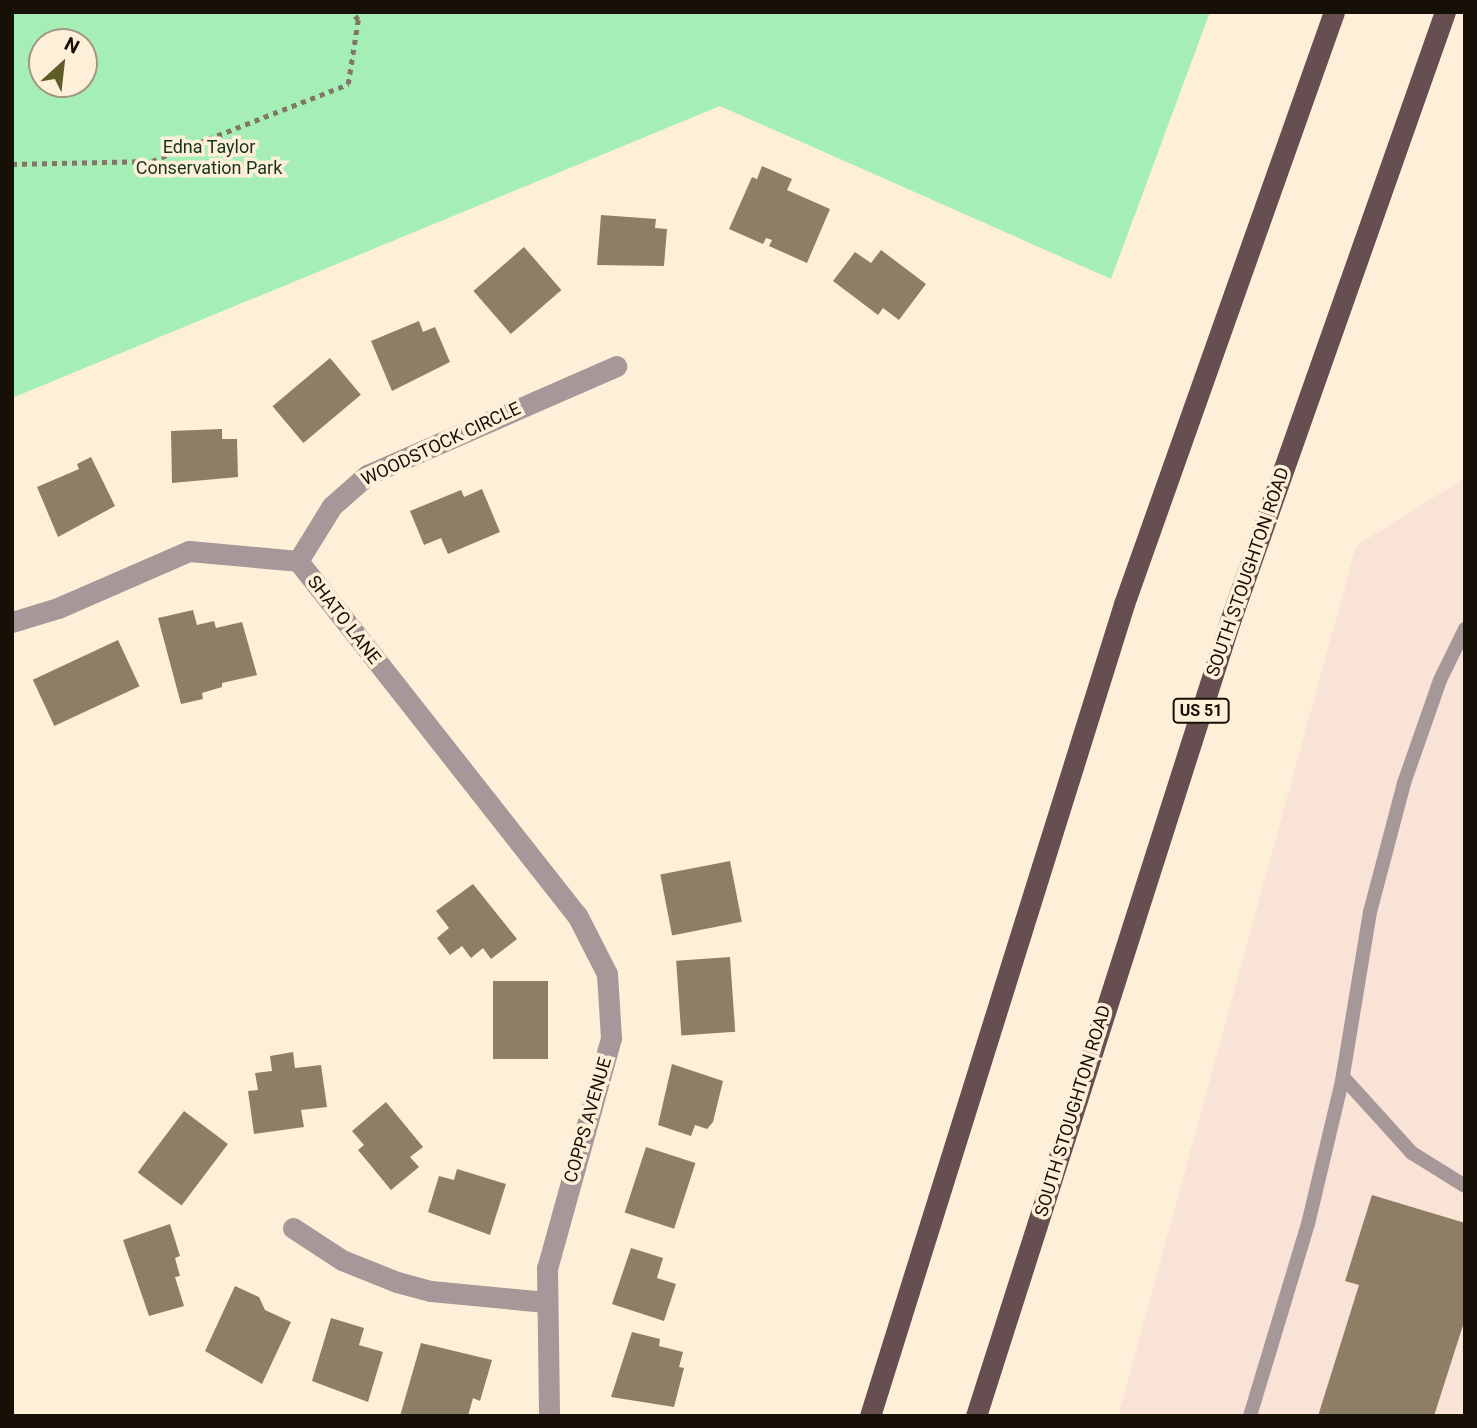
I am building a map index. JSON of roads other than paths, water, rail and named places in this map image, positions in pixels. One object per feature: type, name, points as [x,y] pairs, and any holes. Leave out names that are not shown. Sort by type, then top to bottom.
[{"type":"main road","points":[[870,1416],[1124,604],[1334,12]]},
{"type":"main road","name":"SOUTH STOUGHTON ROAD","points":[[976,1416],[1230,621],[1445,12]]},
{"type":"street","name":"WOODSTOCK CIRCLE","points":[[298,561],[332,506],[367,475],[616,366]]},
{"type":"street","name":"SHATO LANE","points":[[12,622],[58,608],[190,551],[298,561],[446,750]]},
{"type":"street","name":"COPPS AVENUE","points":[[446,750],[577,915],[607,974],[612,997],[611,1038],[601,1085],[547,1268],[545,1302],[551,1358],[549,1416]]},
{"type":"street","points":[[293,1228],[342,1260],[397,1282],[431,1291],[545,1302]]},
{"type":"lane","points":[[1250,1416],[1308,1224],[1343,1077],[1370,912],[1404,783],[1440,680],[1465,629]]},
{"type":"lane","points":[[1343,1077],[1412,1153],[1465,1186]]},
{"type":"park label","name":"Edna Taylor Conservation Park","points":[[209,158]]}]
